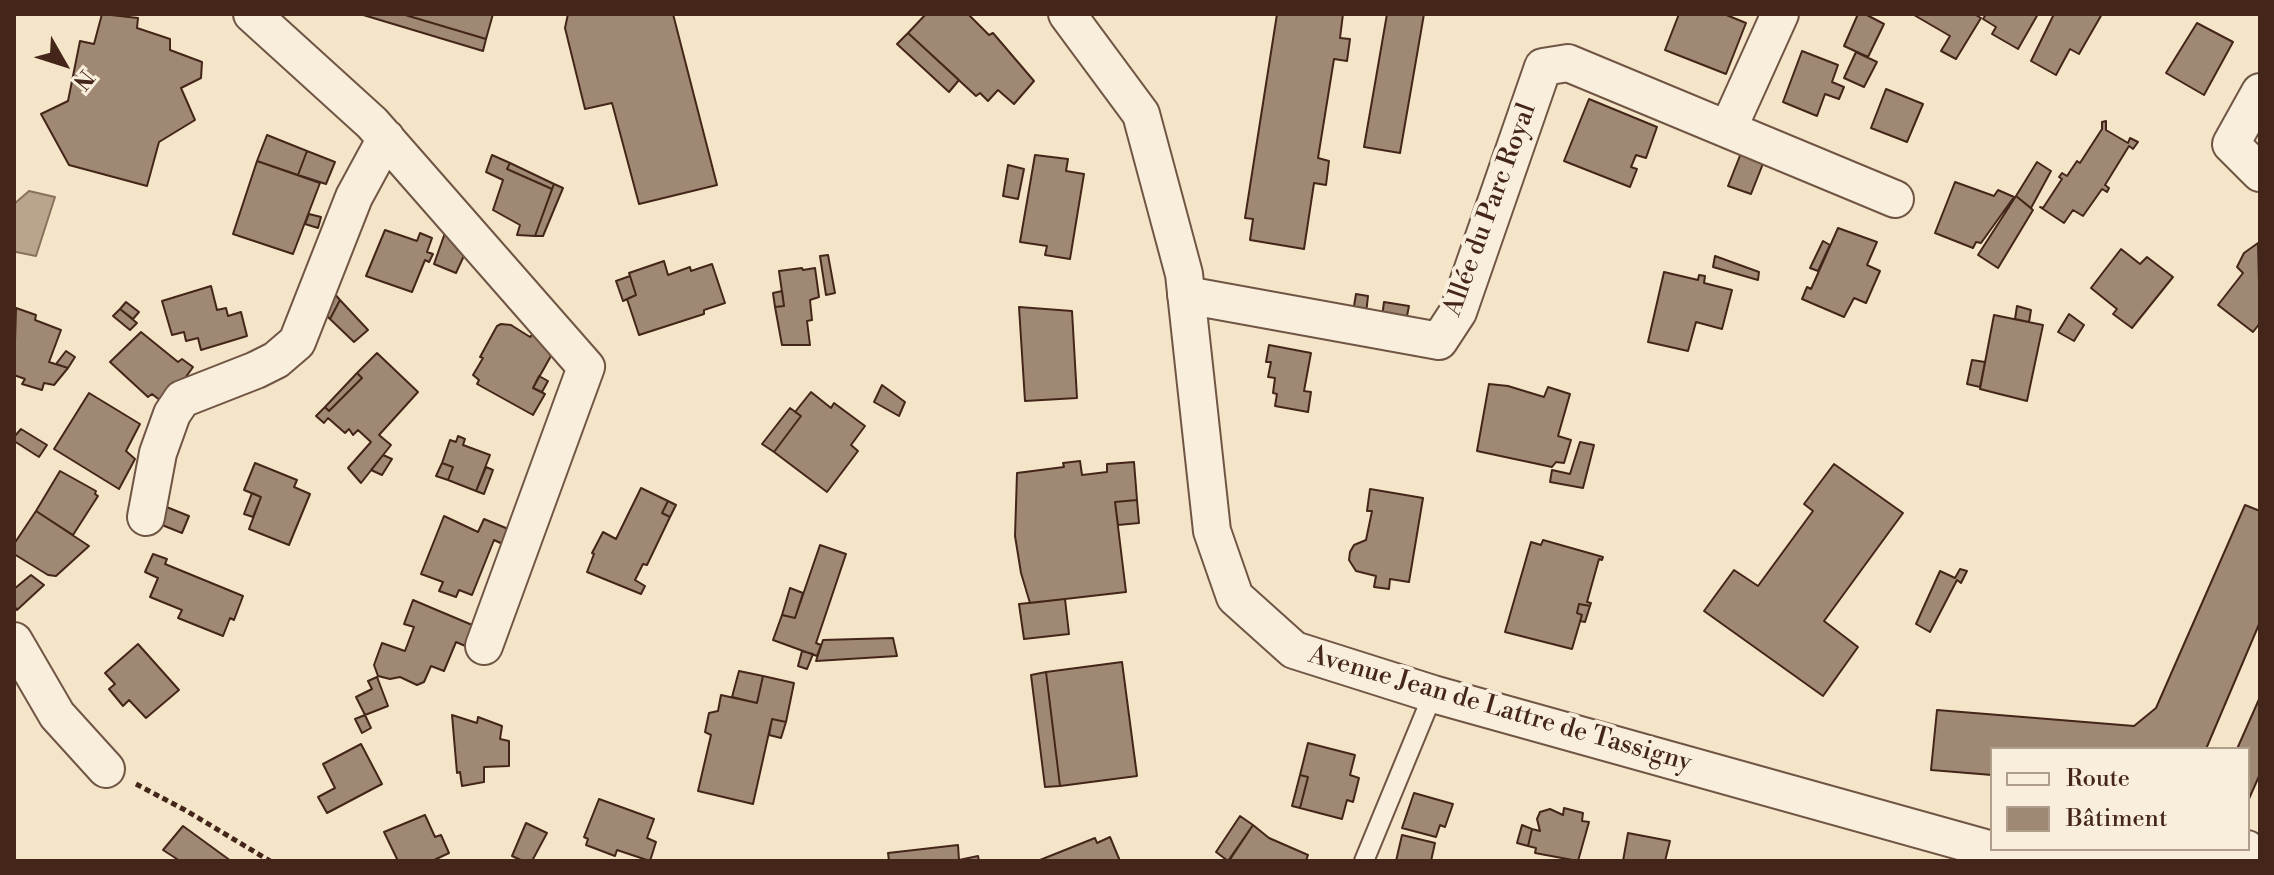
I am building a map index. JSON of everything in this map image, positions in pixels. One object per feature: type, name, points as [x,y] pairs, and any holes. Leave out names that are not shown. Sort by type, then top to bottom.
[{"type":"street","points":[[252,14],[372,123],[586,367],[484,646]]},
{"type":"street","name":"Avenue Jean de Lattre de Tassigny","points":[[1067,14],[1141,114],[1184,274],[1212,531],[1235,597],[1294,650],[1433,694],[1990,849]]},
{"type":"street","points":[[1728,129],[1780,14]]},
{"type":"street","name":"Allée du Parc Royal","points":[[1186,295],[1439,341],[1458,312],[1543,67],[1568,63],[1895,199]]},
{"type":"street","points":[[2260,92],[2231,144],[2260,173]]},
{"type":"street","points":[[146,517],[158,453],[172,414],[182,399],[256,370],[276,360],[297,342],[354,197],[386,138]]},
{"type":"street","points":[[14,641],[57,715],[106,769]]},
{"type":"street","name":"Avenue Jean de Lattre de Tassigny","points":[[1996,851],[2021,858],[2135,859],[2233,851]]},
{"type":"lane","points":[[1364,861],[1433,694]]},
{"type":"path","points":[[106,769],[185,810],[270,861]]},
{"type":"shaded area","points":[[29,191],[55,197],[36,256],[14,249],[14,204]]},
{"type":"building","points":[[102,14],[138,18],[137,28],[170,39],[170,50],[202,62],[201,78],[181,88],[195,120],[159,142],[147,186],[69,165],[41,114],[68,101],[80,41],[94,44]]},
{"type":"building","points":[[360,14],[402,14],[486,39],[483,51]]},
{"type":"building","points":[[402,14],[493,14],[486,39]]},
{"type":"building","points":[[568,14],[673,14],[717,185],[639,204],[612,103],[585,109],[565,28]]},
{"type":"building","points":[[926,14],[968,14],[989,35],[993,33],[1034,81],[1014,104],[998,90],[988,101],[980,93],[976,96],[908,33]]},
{"type":"building","points":[[1277,14],[1343,14],[1340,38],[1350,39],[1347,61],[1334,59],[1318,158],[1329,161],[1326,185],[1314,183],[1304,249],[1250,240],[1253,219],[1245,218]]},
{"type":"building","points":[[1387,14],[1424,14],[1400,153],[1364,147]]},
{"type":"building","points":[[1679,14],[1724,14],[1746,23],[1726,74],[1665,50]]},
{"type":"building","points":[[1858,14],[1865,14],[1884,24],[1868,57],[1844,46]]},
{"type":"building","points":[[1974,14],[1981,18],[1956,59],[1941,51],[1950,36],[1914,15]]},
{"type":"building","points":[[1986,14],[2038,14],[2018,49],[1992,34],[1996,27],[1983,19]]},
{"type":"building","points":[[2054,14],[2102,14],[2079,54],[2070,49],[2056,75],[2031,61]]},
{"type":"building","points":[[2197,23],[2233,42],[2204,95],[2166,73]]},
{"type":"building","points":[[908,33],[959,80],[949,92],[897,44]]},
{"type":"building","points":[[1802,51],[1838,65],[1832,82],[1844,87],[1839,99],[1825,94],[1817,116],[1783,102]]},
{"type":"building","points":[[1856,52],[1877,62],[1864,87],[1844,78]]},
{"type":"building","points":[[1886,89],[1923,104],[1907,142],[1871,128]]},
{"type":"building","points":[[1589,99],[1657,127],[1646,158],[1636,155],[1631,167],[1637,169],[1630,187],[1564,161]]},
{"type":"building","points":[[2106,121],[2106,130],[2128,143],[2130,138],[2138,142],[2133,149],[2129,146],[2105,185],[2109,188],[2107,192],[2102,189],[2083,216],[2073,210],[2064,223],[2040,207],[2043,208],[2062,179],[2059,177],[2062,173],[2067,176],[2077,161],[2080,163],[2102,129],[2102,122]]},
{"type":"building","points":[[267,135],[307,151],[298,175],[257,161]]},
{"type":"building","points":[[1743,148],[1766,156],[1751,194],[1728,186]]},
{"type":"building","points":[[307,151],[335,162],[326,184],[298,175]]},
{"type":"building","points":[[492,155],[510,163],[507,169],[552,189],[535,236],[517,235],[520,225],[493,210],[503,180],[486,172]]},
{"type":"building","points":[[1035,155],[1068,159],[1066,171],[1084,174],[1070,259],[1045,255],[1047,246],[1020,242]]},
{"type":"building","points":[[257,161],[320,183],[293,254],[233,234]]},
{"type":"building","points":[[2037,162],[2051,171],[2031,208],[2016,196]]},
{"type":"building","points":[[510,163],[554,184],[552,189],[507,169]]},
{"type":"building","points":[[1008,165],[1024,169],[1018,199],[1003,196]]},
{"type":"building","points":[[1955,182],[1994,196],[1998,190],[2014,197],[1981,243],[1976,242],[1973,248],[1935,233]]},
{"type":"building","points":[[554,184],[563,188],[543,236],[535,236]]},
{"type":"building","points":[[2016,196],[2033,210],[1998,268],[1978,255]]},
{"type":"building","points":[[309,214],[321,217],[318,228],[305,224]]},
{"type":"building","points":[[1838,228],[1877,242],[1867,265],[1880,271],[1866,303],[1854,298],[1844,317],[1802,299],[1807,287],[1811,289]]},
{"type":"building","points":[[385,230],[417,241],[420,233],[432,238],[427,252],[433,254],[429,262],[425,260],[412,292],[366,276]]},
{"type":"building","points":[[446,230],[467,249],[456,273],[434,264]]},
{"type":"building","points":[[1823,241],[1830,245],[1818,271],[1810,268]]},
{"type":"building","points":[[2258,243],[2260,323],[2253,332],[2218,305],[2243,273],[2237,267],[2244,253]]},
{"type":"building","points":[[2121,249],[2140,264],[2147,257],[2173,277],[2132,328],[2113,314],[2117,309],[2091,288]]},
{"type":"building","points":[[828,255],[835,293],[826,295],[820,256]]},
{"type":"building","points":[[1715,256],[1759,272],[1758,280],[1713,267]]},
{"type":"building","points":[[664,261],[668,275],[690,267],[691,271],[712,264],[725,303],[704,310],[704,314],[639,335],[627,299],[636,295],[629,273]]},
{"type":"building","points":[[815,268],[819,297],[810,300],[812,320],[807,321],[810,345],[782,345],[775,307],[784,306],[779,271]]},
{"type":"building","points":[[1664,272],[1698,280],[1699,275],[1705,276],[1704,283],[1732,290],[1722,329],[1696,322],[1688,351],[1648,342]]},
{"type":"building","points":[[630,276],[636,295],[623,301],[616,281]]},
{"type":"building","points":[[211,286],[217,310],[226,308],[228,316],[241,312],[247,336],[201,350],[198,338],[186,341],[184,332],[172,335],[162,301]]},
{"type":"building","points":[[782,291],[784,306],[775,307],[773,293]]},
{"type":"building","points":[[333,292],[340,300],[330,319],[322,312]]},
{"type":"building","points":[[1356,294],[1368,296],[1366,314],[1353,312]]},
{"type":"building","points":[[340,300],[368,330],[354,342],[330,319]]},
{"type":"building","points":[[126,302],[139,312],[133,319],[120,309]]},
{"type":"building","points":[[1384,302],[1409,306],[1406,321],[1382,317]]},
{"type":"building","points":[[2017,306],[2031,310],[2029,322],[2015,319]]},
{"type":"building","points":[[1019,307],[1072,311],[1077,398],[1025,401]]},
{"type":"building","points":[[16,308],[36,315],[35,320],[61,330],[49,362],[68,368],[54,385],[44,383],[42,390],[22,384],[25,379],[14,375]]},
{"type":"building","points":[[120,309],[137,323],[130,330],[113,316]]},
{"type":"building","points":[[2069,314],[2084,325],[2074,341],[2058,332]]},
{"type":"building","points":[[1994,315],[2043,325],[2027,401],[1980,389]]},
{"type":"building","points":[[511,325],[530,337],[533,334],[556,347],[533,388],[545,394],[533,415],[477,384],[479,380],[473,375],[497,326]]},
{"type":"building","points":[[141,332],[178,362],[182,359],[193,367],[166,405],[152,394],[148,397],[110,362]]},
{"type":"building","points":[[1269,345],[1311,353],[1304,391],[1311,392],[1308,412],[1275,406],[1275,378],[1268,377],[1271,362],[1266,362]]},
{"type":"building","points":[[66,351],[75,357],[68,368],[56,364]]},
{"type":"building","points":[[377,353],[418,392],[379,435],[391,445],[361,483],[348,468],[371,442],[358,430],[353,435],[349,429],[345,433],[328,418],[324,423],[316,416],[325,407],[329,411],[362,378],[357,373]]},
{"type":"building","points":[[1972,360],[1985,362],[1980,387],[1967,384]]},
{"type":"building","points":[[357,373],[362,378],[329,411],[325,407]]},
{"type":"building","points":[[539,376],[548,381],[542,392],[533,388]]},
{"type":"building","points":[[1489,384],[1508,386],[1544,397],[1548,387],[1570,394],[1558,436],[1571,440],[1564,463],[1556,462],[1552,467],[1477,451]]},
{"type":"building","points":[[882,385],[905,402],[899,416],[874,402]]},
{"type":"building","points":[[811,392],[831,408],[834,403],[865,426],[851,445],[858,451],[827,492],[774,452],[801,416],[795,412]]},
{"type":"building","points":[[89,393],[140,424],[126,451],[135,459],[119,489],[54,449]]},
{"type":"building","points":[[790,408],[801,416],[774,452],[762,444]]},
{"type":"building","points":[[21,429],[47,445],[39,457],[14,441]]},
{"type":"building","points":[[458,436],[465,439],[463,445],[490,455],[476,491],[448,480],[453,467],[442,463],[450,440],[456,442]]},
{"type":"building","points":[[1580,442],[1594,445],[1583,488],[1550,482],[1552,470],[1570,474]]},
{"type":"building","points":[[383,455],[392,459],[382,475],[371,470]]},
{"type":"building","points":[[1080,461],[1082,475],[1107,472],[1107,464],[1134,462],[1137,500],[1115,502],[1126,592],[1030,603],[1015,536],[1017,473],[1064,467],[1063,463]]},
{"type":"building","points":[[255,463],[297,480],[294,487],[310,494],[289,545],[249,529],[261,497],[244,490]]},
{"type":"building","points":[[442,463],[453,467],[448,480],[436,476]]},
{"type":"building","points":[[1834,464],[1903,513],[1824,621],[1858,647],[1823,696],[1704,611],[1734,570],[1758,586],[1813,511],[1804,504]]},
{"type":"building","points":[[486,467],[493,470],[484,494],[476,491]]},
{"type":"building","points":[[60,471],[96,491],[98,496],[73,535],[36,511]]},
{"type":"building","points":[[641,488],[668,501],[662,513],[670,517],[647,565],[643,564],[635,580],[645,586],[641,594],[587,572],[592,553],[603,532],[616,539]]},
{"type":"building","points":[[1370,489],[1423,498],[1409,582],[1390,579],[1389,589],[1374,587],[1376,576],[1356,571],[1349,560],[1354,545],[1366,540],[1372,511],[1367,511]]},
{"type":"building","points":[[252,493],[261,497],[253,517],[244,514]]},
{"type":"building","points":[[1137,500],[1139,523],[1118,525],[1115,502]]},
{"type":"building","points":[[668,501],[676,505],[670,517],[662,513]]},
{"type":"building","points":[[2245,505],[2260,511],[2260,622],[2207,747],[1990,747],[1990,775],[1931,770],[1937,710],[2134,726],[2156,708]]},
{"type":"building","points":[[164,506],[189,516],[182,533],[157,523]]},
{"type":"building","points":[[36,511],[89,546],[56,576],[48,575],[14,554],[14,544]]},
{"type":"building","points":[[444,516],[478,532],[484,519],[513,531],[507,546],[494,540],[472,595],[459,590],[456,597],[439,591],[443,582],[421,574]]},
{"type":"building","points":[[1543,540],[1603,557],[1599,559],[1587,602],[1591,603],[1590,606],[1579,604],[1577,613],[1582,615],[1572,649],[1505,632],[1531,542],[1541,545]]},
{"type":"building","points":[[820,545],[846,554],[816,643],[821,645],[817,656],[773,640],[782,615],[795,618]]},
{"type":"building","points":[[153,554],[167,559],[165,564],[243,596],[234,620],[230,618],[223,636],[178,618],[182,610],[150,597],[158,578],[145,572]]},
{"type":"building","points":[[1960,569],[1967,571],[1961,583],[1957,580],[1930,632],[1916,624],[1940,571],[1955,578]]},
{"type":"building","points":[[31,575],[44,585],[17,610],[14,589]]},
{"type":"building","points":[[790,588],[803,593],[795,618],[782,615]]},
{"type":"building","points":[[1065,599],[1069,634],[1024,639],[1019,604]]},
{"type":"building","points":[[413,600],[477,627],[470,648],[456,642],[444,671],[431,666],[424,682],[417,685],[400,677],[390,679],[378,676],[374,665],[382,643],[405,651],[414,627],[404,624]]},
{"type":"building","points":[[1579,604],[1590,606],[1585,622],[1580,621],[1582,615],[1577,613]]},
{"type":"building","points":[[893,638],[897,656],[816,661],[823,640]]},
{"type":"building","points":[[138,644],[179,690],[146,718],[129,700],[123,706],[109,689],[115,684],[105,673]]},
{"type":"building","points":[[802,651],[813,654],[807,669],[798,666]]},
{"type":"building","points":[[1122,662],[1137,776],[1060,786],[1046,672]]},
{"type":"building","points":[[739,671],[763,676],[757,703],[732,697]]},
{"type":"building","points":[[1046,672],[1060,786],[1045,787],[1031,675]]},
{"type":"building","points":[[763,676],[794,683],[786,722],[772,719],[753,804],[698,791],[711,735],[705,732],[709,713],[718,711],[721,695],[757,703]]},
{"type":"building","points":[[377,677],[388,706],[365,715],[356,697],[372,689],[368,681]]},
{"type":"building","points":[[2260,697],[2260,774],[2250,796],[2250,747],[2238,747]]},
{"type":"building","points":[[365,715],[371,728],[362,733],[355,719]]},
{"type":"building","points":[[452,715],[477,723],[478,717],[502,726],[500,739],[509,741],[509,766],[484,767],[484,782],[462,786],[460,772],[457,773]]},
{"type":"building","points":[[772,719],[786,722],[781,738],[769,735]]},
{"type":"building","points":[[1308,743],[1355,755],[1350,775],[1359,778],[1353,802],[1347,800],[1342,819],[1300,808],[1308,777],[1300,775]]},
{"type":"building","points":[[361,744],[382,784],[327,813],[318,797],[335,788],[323,764]]},
{"type":"building","points":[[1300,775],[1308,777],[1300,808],[1292,806]]},
{"type":"building","points":[[1414,793],[1453,804],[1445,827],[1440,825],[1436,837],[1402,828]]},
{"type":"building","points":[[599,799],[654,819],[647,838],[656,842],[650,861],[617,850],[615,856],[586,845],[588,839],[584,837]]},
{"type":"building","points":[[1564,808],[1583,813],[1582,821],[1589,822],[1578,861],[1535,853],[1536,848],[1528,846],[1532,829],[1540,831],[1537,819],[1540,812],[1550,809],[1563,815]]},
{"type":"building","points":[[425,815],[435,837],[441,835],[449,853],[432,861],[398,861],[384,832]]},
{"type":"building","points":[[1240,816],[1253,825],[1228,861],[1216,852]]},
{"type":"building","points":[[526,823],[547,833],[532,861],[512,856]]},
{"type":"building","points":[[1253,825],[1269,838],[1308,855],[1306,861],[1229,861]]},
{"type":"building","points":[[1522,825],[1532,829],[1528,846],[1517,843]]},
{"type":"building","points":[[183,826],[231,861],[180,861],[163,850]]},
{"type":"building","points":[[1628,833],[1670,841],[1665,861],[1623,861]]},
{"type":"building","points":[[1402,835],[1435,843],[1431,861],[1396,861]]},
{"type":"building","points":[[1110,837],[1120,861],[1040,860],[1095,838],[1097,843]]},
{"type":"building","points":[[958,845],[959,860],[978,856],[979,861],[889,861],[888,853]]}]
